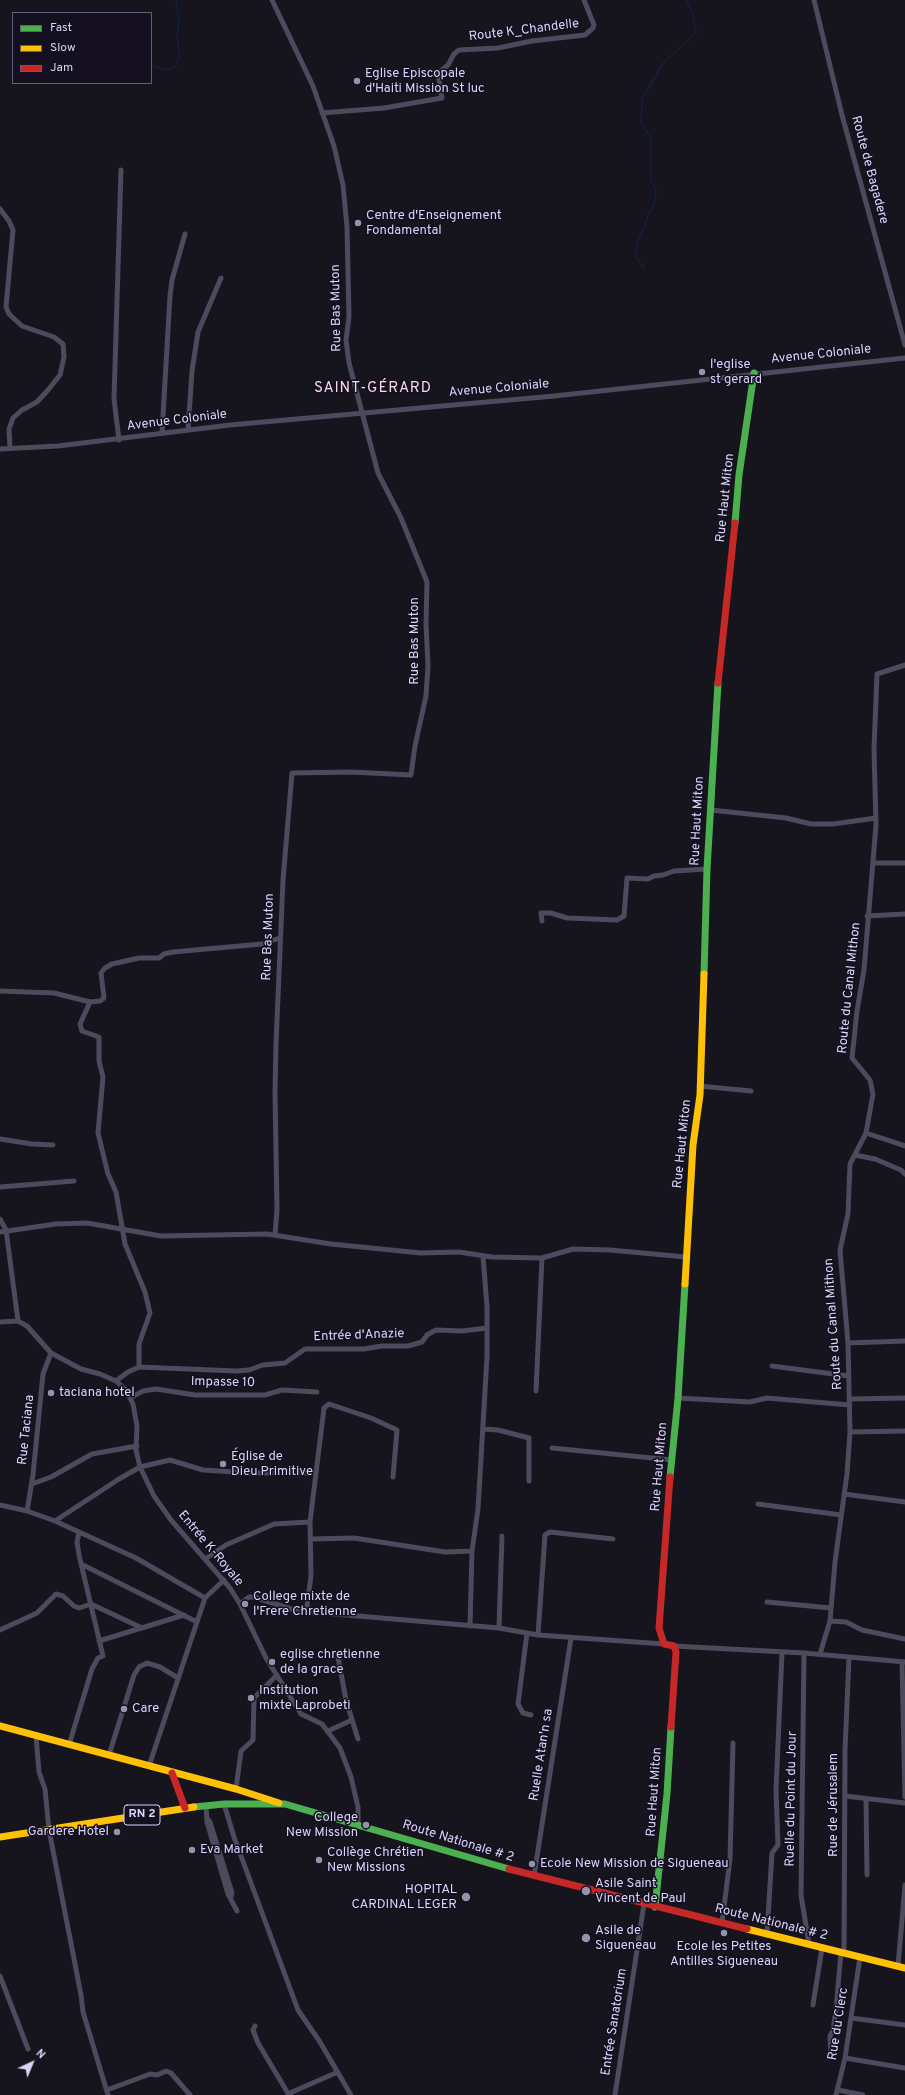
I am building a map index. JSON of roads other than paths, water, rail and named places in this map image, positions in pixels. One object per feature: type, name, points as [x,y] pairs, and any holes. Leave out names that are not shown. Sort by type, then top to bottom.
[{"type":"street","name":"Rue Bas Muton","points":[[272,0],[313,86],[334,146],[343,184],[348,249],[348,317],[346,340],[349,362],[361,414],[378,473],[401,518],[427,582],[426,624],[428,666],[426,696],[415,746],[411,775],[352,772],[292,772],[280,938],[275,1092],[277,1202],[275,1235]]},
{"type":"street","name":"Route K_Chandelle","points":[[322,113],[384,108],[442,98],[438,72],[448,65],[454,54],[459,50],[498,48],[532,41],[585,35],[593,28],[594,24],[584,0]]},
{"type":"street","name":"Route de Bagadere","points":[[814,0],[846,129],[905,346]]},
{"type":"street","points":[[119,440],[114,398],[121,170]]},
{"type":"street","points":[[0,209],[10,221],[13,230],[6,307],[9,314],[22,326],[54,337],[63,344],[64,357],[60,375],[48,390],[37,402],[22,410],[13,418],[9,429],[10,448]]},
{"type":"street","points":[[162,433],[170,296],[172,280],[185,234]]},
{"type":"street","points":[[188,430],[192,371],[198,332],[221,278]]},
{"type":"street","name":"Avenue Coloniale","points":[[0,449],[58,446],[119,440],[188,430],[554,396],[754,373],[905,358]]},
{"type":"street","name":"Rue Haut Miton","points":[[664,1644],[659,1628],[659,1611],[678,1398],[693,1145],[699,1086],[707,869],[722,645],[733,548],[739,475],[754,373]]},
{"type":"street","name":"Route du Canal Mithon","points":[[820,1654],[830,1621],[850,1432],[848,1343],[840,1250],[848,1214],[850,1164],[866,1133],[873,1090],[867,1074],[852,1058],[857,1011],[864,970],[867,916],[876,818],[874,749],[877,674],[905,665]]},
{"type":"street","points":[[711,810],[776,816],[811,824],[833,824],[876,818]]},
{"type":"street","points":[[873,863],[905,863]]},
{"type":"street","points":[[542,921],[541,913],[551,913],[567,918],[617,920],[624,916],[627,878],[648,879],[654,876],[663,876],[674,871],[707,869]]},
{"type":"street","points":[[867,916],[905,914]]},
{"type":"street","points":[[0,991],[54,993],[90,1002],[100,1001],[104,998],[102,973],[105,968],[112,964],[139,958],[159,958],[164,954],[173,952],[262,944],[280,938]]},
{"type":"street","points":[[90,1002],[80,1024],[82,1031],[99,1037],[99,1061],[103,1077],[98,1133],[108,1174],[116,1192],[125,1244],[145,1292],[150,1313],[139,1344],[139,1367],[128,1372],[116,1381]]},
{"type":"street","points":[[699,1086],[751,1091]]},
{"type":"street","points":[[866,1133],[905,1146]]},
{"type":"street","points":[[0,1139],[32,1144],[54,1145]]},
{"type":"street","points":[[855,1155],[875,1159],[900,1170],[905,1174]]},
{"type":"street","points":[[0,1187],[74,1180]]},
{"type":"street","points":[[0,1219],[18,1321],[0,1322]]},
{"type":"street","points":[[3,1231],[56,1224],[87,1223],[161,1236],[275,1235],[331,1244],[421,1253],[458,1252],[483,1256],[542,1258],[573,1249],[610,1250],[686,1257]]},
{"type":"street","points":[[470,1626],[472,1551],[478,1509],[484,1429],[487,1328],[483,1256]]},
{"type":"street","points":[[536,1391],[542,1258]]},
{"type":"street","name":"Entrée K-Royale","points":[[18,1321],[27,1326],[51,1353],[81,1370],[100,1374],[116,1381],[126,1390],[133,1404],[137,1426],[137,1446],[140,1467],[154,1496],[171,1520],[224,1580],[240,1604],[254,1634],[301,1714],[314,1719],[328,1731],[340,1748],[351,1777],[358,1807],[358,1824]]},
{"type":"street","name":"Entrée d'Anazie","points":[[139,1367],[249,1370],[263,1365],[285,1363],[305,1349],[364,1349],[382,1346],[408,1346],[422,1342],[428,1335],[436,1330],[462,1331],[487,1328]]},
{"type":"street","points":[[848,1343],[905,1341]]},
{"type":"street","name":"Rue Taciana","points":[[27,1510],[32,1484],[43,1374],[51,1353]]},
{"type":"street","points":[[772,1366],[849,1376]]},
{"type":"street","name":"Impasse 10","points":[[130,1398],[143,1391],[156,1389],[195,1395],[266,1395],[282,1390],[317,1392]]},
{"type":"street","points":[[678,1398],[750,1402],[767,1398],[850,1405]]},
{"type":"street","points":[[850,1398],[905,1398]]},
{"type":"street","points":[[308,1609],[312,1576],[312,1539],[310,1522],[324,1408],[329,1404],[371,1418],[397,1430],[393,1477]]},
{"type":"street","points":[[484,1429],[498,1430],[529,1438],[528,1480]]},
{"type":"street","points":[[850,1432],[905,1431]]},
{"type":"street","points":[[32,1484],[51,1477],[92,1454],[137,1446]]},
{"type":"street","points":[[552,1448],[672,1460]]},
{"type":"street","points":[[55,1521],[140,1467],[170,1460],[203,1470],[250,1473],[316,1473]]},
{"type":"street","points":[[844,1494],[905,1502]]},
{"type":"street","points":[[758,1504],[841,1515]]},
{"type":"street","points":[[0,1505],[27,1510],[55,1521],[136,1558],[205,1598]]},
{"type":"street","points":[[205,1559],[226,1545],[274,1524],[310,1522]]},
{"type":"street","points":[[69,1745],[92,1669],[98,1658],[102,1656],[77,1542],[79,1532]]},
{"type":"street","points":[[538,1635],[545,1535],[550,1532],[613,1539]]},
{"type":"street","points":[[499,1628],[502,1536]]},
{"type":"street","points":[[312,1539],[354,1538],[445,1552],[472,1551]]},
{"type":"street","points":[[82,1564],[197,1622]]},
{"type":"street","points":[[149,1766],[205,1598],[224,1580]]},
{"type":"street","points":[[0,1630],[37,1613],[56,1594],[63,1596],[74,1606],[79,1608],[91,1604],[142,1628]]},
{"type":"street","points":[[240,1604],[249,1597],[254,1597],[291,1609],[308,1609],[315,1613],[499,1628],[538,1635],[571,1638],[782,1653],[820,1654],[849,1658],[904,1662],[905,1797]]},
{"type":"street","points":[[767,1602],[831,1608]]},
{"type":"street","points":[[99,1641],[184,1616]]},
{"type":"street","points":[[830,1621],[846,1622],[862,1630],[905,1639]]},
{"type":"street","points":[[527,1633],[518,1704],[523,1713],[531,1715]]},
{"type":"street","name":"Ruelle Atan'n sa","points":[[534,1876],[571,1638]]},
{"type":"street","name":"Rue Haut Miton","points":[[655,1907],[668,1794],[675,1682],[676,1652],[674,1646]]},
{"type":"street","points":[[767,1934],[772,1874],[772,1853],[778,1845],[776,1790],[782,1653]]},
{"type":"street","name":"Ruelle du Point du Jour","points":[[804,1653],[801,1895],[809,1944]]},
{"type":"street","points":[[338,1657],[340,1673],[358,1739]]},
{"type":"street","name":"Rue de Jérusalem","points":[[830,2057],[830,2036],[833,2030],[836,2010],[842,1953],[849,1658]]},
{"type":"street","points":[[109,1756],[134,1675],[138,1667],[147,1663],[160,1667],[178,1678]]},
{"type":"street","points":[[236,1789],[241,1751],[253,1740],[254,1698],[277,1675]]},
{"type":"street","points":[[328,1731],[352,1720]]},
{"type":"street","points":[[0,1726],[236,1789],[285,1804]]},
{"type":"street","points":[[36,1736],[39,1772],[45,1789],[49,1830],[83,2012],[107,2092],[150,2074],[158,2075],[166,2071],[171,2073],[190,2095]]},
{"type":"street","points":[[722,1924],[730,1859],[733,1743]]},
{"type":"street","points":[[172,1773],[185,1808]]},
{"type":"street","points":[[845,1796],[905,1803]]},
{"type":"street","points":[[866,1799],[867,1875]]},
{"type":"street","points":[[224,1804],[234,1837],[298,2010],[320,2042],[351,2095]]},
{"type":"street","name":"Route Nationale # 2","points":[[0,1837],[185,1808],[224,1804],[285,1804],[534,1876],[722,1924],[902,1967]]},
{"type":"street","points":[[206,1806],[207,1818],[210,1822],[232,1893],[231,1897],[237,1911]]},
{"type":"street","points":[[902,1967],[905,1885]]},
{"type":"street","name":"Entrée Sanatorium","points":[[615,2095],[644,1904]]},
{"type":"street","points":[[813,2005],[822,1948]]},
{"type":"street","name":"Rue du Clerc","points":[[837,2093],[845,2058],[860,1956]]},
{"type":"street","points":[[0,1976],[28,2049]]},
{"type":"street","points":[[851,2018],[905,2025]]},
{"type":"street","points":[[255,2026],[253,2030],[258,2043],[290,2095],[292,2092],[338,2072]]},
{"type":"street","points":[[845,2058],[905,2068]]},
{"type":"street","points":[[837,2093],[863,2095]]},
{"type":"waterway","points":[[152,65],[166,70],[175,67],[180,56],[177,38],[179,21],[176,0]]},
{"type":"waterway","points":[[644,268],[635,255],[639,238],[645,226],[648,214],[654,206],[656,190],[651,180],[651,139],[641,122],[642,99],[664,62],[696,33],[692,11],[686,0]]},
{"type":"place","name":"Eglise Episcopale d'Haiti Mission St luc","points":[[357,81]]},
{"type":"place","name":"Centre d'Enseignement Fondamental","points":[[358,223]]},
{"type":"place","name":"l'eglise st gerard","points":[[702,372]]},
{"type":"place","name":"taciana hotel","points":[[51,1393]]},
{"type":"place","name":"Église de Dieu Primitive","points":[[223,1464]]},
{"type":"place","name":"College mixte de l'Frere Chretienne","points":[[245,1604]]},
{"type":"place","name":"eglise chretienne de la grace","points":[[272,1662]]},
{"type":"place","name":"Institution mixte Laprobeti","points":[[251,1698]]},
{"type":"place","name":"Care","points":[[124,1709]]},
{"type":"place","name":"College New Mission","points":[[366,1825]]},
{"type":"place","name":"Gardere Hotel","points":[[117,1832]]},
{"type":"place","name":"Eva Market","points":[[192,1850]]},
{"type":"place","name":"Collège Chrétien New Missions","points":[[319,1860]]},
{"type":"place","name":"Ecole New Mission de Sigueneau","points":[[532,1864]]},
{"type":"place","name":"Asile Saint Vincent de Paul","points":[[586,1891]]},
{"type":"place","name":"HOPITAL CARDINAL LEGER","points":[[466,1897]]},
{"type":"place","name":"Ecole les Petites Antilles Sigueneau","points":[[724,1933]]},
{"type":"place","name":"Asile de Sigueneau","points":[[586,1938]]},
{"type":"district","name":"SAINT-GÉRARD","points":[[373,389]]}]
